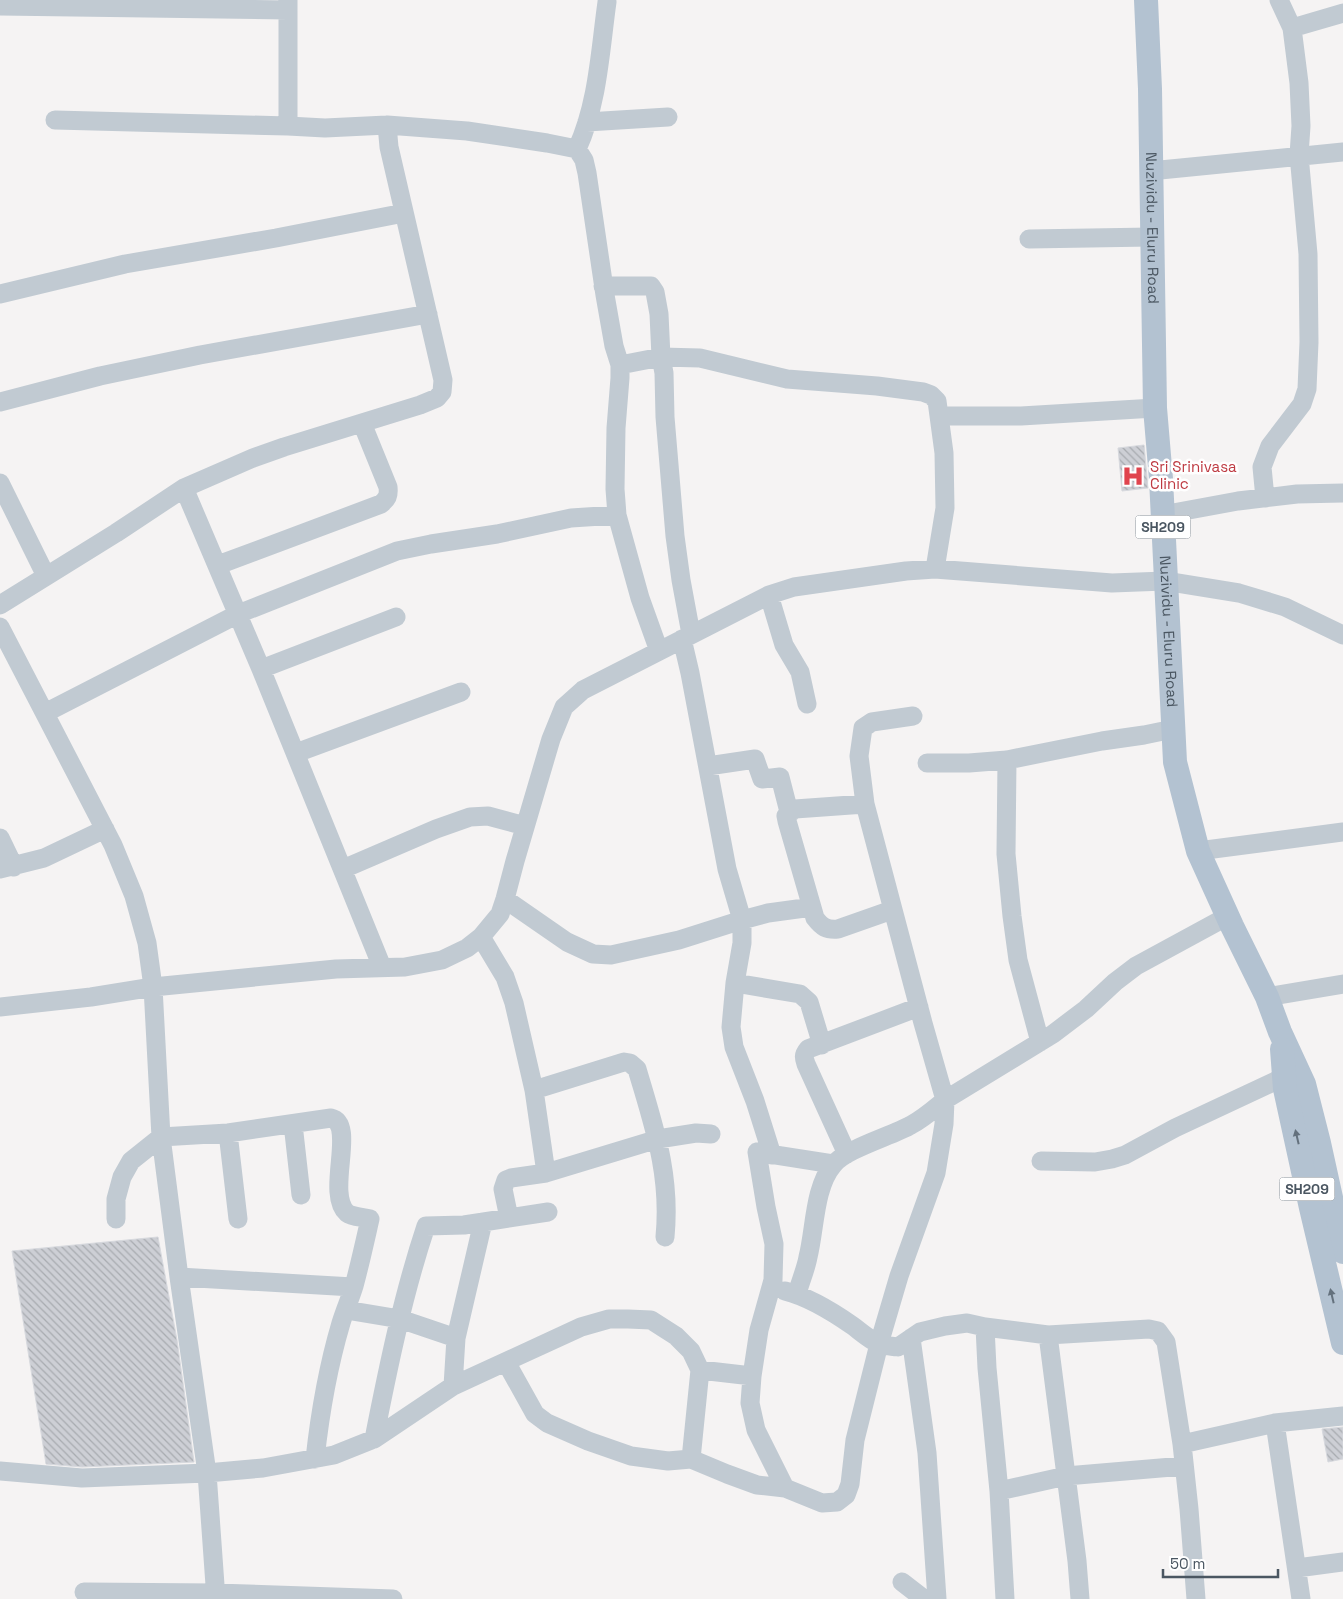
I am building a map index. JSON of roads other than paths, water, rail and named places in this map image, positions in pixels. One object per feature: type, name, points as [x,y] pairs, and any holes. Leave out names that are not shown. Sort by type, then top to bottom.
[{"type":"main road","name":"Nuzividu - Eluru Road","points":[[1146,0],[1150,89],[1155,408],[1166,581],[1174,762],[1198,851],[1267,997],[1280,1032],[1304,1084],[1339,1214],[1343,1252]]},
{"type":"main road","name":"Nuzividu - Eluru Road","points":[[1280,1032],[1286,1088],[1311,1208],[1343,1343]]},
{"type":"street","points":[[1265,498],[1262,467],[1270,446],[1302,404],[1307,389],[1309,342],[1308,254],[1299,155],[1301,126],[1299,83],[1292,28],[1279,0]]},
{"type":"street","points":[[577,149],[588,122],[594,98],[606,2]]},
{"type":"street","points":[[0,6],[288,5],[288,126]]},
{"type":"street","points":[[1292,28],[1343,13]]},
{"type":"street","points":[[588,122],[668,117]]},
{"type":"street","points":[[55,120],[325,128],[387,125],[467,131],[577,149],[584,160],[587,173],[603,286],[614,346],[620,365],[616,428],[615,489],[617,515],[640,598],[659,651]]},
{"type":"street","points":[[0,605],[184,488],[253,458],[420,405],[437,398],[442,392],[442,380],[389,146],[387,125]]},
{"type":"street","points":[[1150,171],[1343,152]]},
{"type":"street","points":[[0,294],[125,264],[276,238],[404,213]]},
{"type":"street","points":[[1029,239],[1152,237]]},
{"type":"street","points":[[603,286],[651,286],[655,292],[659,314],[661,357],[664,373],[675,536],[690,673],[726,869],[742,920],[742,943],[735,983],[731,1027],[734,1047],[755,1101],[772,1155]]},
{"type":"street","points":[[0,402],[100,376],[200,355],[428,314]]},
{"type":"street","points":[[620,365],[661,357],[700,358],[787,379],[877,386],[923,392],[931,395],[937,401],[944,453],[945,508],[935,569]]},
{"type":"street","points":[[940,416],[1021,416],[1155,408]]},
{"type":"street","points":[[218,565],[381,504],[388,495],[388,487],[362,423]]},
{"type":"street","points":[[0,483],[46,576]]},
{"type":"street","points":[[184,488],[296,753],[382,968]]},
{"type":"street","points":[[1162,515],[1238,501],[1297,494],[1343,493]]},
{"type":"street","points":[[45,712],[238,614],[397,552],[431,544],[497,534],[571,518],[617,515]]},
{"type":"street","points":[[0,1008],[154,987],[336,969],[404,967],[442,960],[467,948],[481,937],[500,914],[506,899],[551,739],[564,707],[583,690],[769,595],[794,587],[906,571],[935,569],[1112,583],[1166,581],[1239,593],[1285,607],[1343,635]]},
{"type":"street","points":[[769,595],[784,645],[800,672],[807,704]]},
{"type":"street","points":[[261,669],[396,617]]},
{"type":"street","points":[[0,627],[105,830],[134,896],[147,943],[154,987],[161,1137],[207,1472],[216,1596]]},
{"type":"street","points":[[296,753],[462,692]]},
{"type":"street","points":[[506,1362],[536,1414],[547,1424],[588,1441],[631,1456],[668,1460],[690,1459],[757,1484],[784,1488],[822,1503],[837,1502],[846,1495],[850,1484],[855,1440],[894,1344],[899,1276],[936,1173],[944,1124],[945,1100],[892,910],[865,804],[859,756],[863,728],[872,722],[913,716]]},
{"type":"street","points":[[927,763],[969,763],[1007,760],[1102,740],[1173,729]]},
{"type":"street","points":[[708,766],[755,759],[762,779],[780,777],[789,812]]},
{"type":"street","points":[[1007,760],[1006,854],[1011,907],[1018,960],[1040,1042]]},
{"type":"street","points":[[865,804],[795,809],[786,816],[815,918],[821,926],[828,929],[838,929],[892,910]]},
{"type":"street","points":[[343,869],[436,829],[470,817],[488,816],[525,826]]},
{"type":"street","points":[[0,838],[7,868],[44,858],[105,830]]},
{"type":"street","points":[[1198,851],[1343,832]]},
{"type":"street","points":[[506,899],[567,942],[593,954],[611,956],[678,940],[768,913],[812,907]]},
{"type":"street","points":[[797,1294],[808,1258],[820,1192],[826,1176],[840,1159],[911,1125],[945,1100],[1040,1042],[1086,1009],[1115,982],[1136,966],[1228,916]]},
{"type":"street","points":[[481,937],[505,977],[514,1002],[534,1090],[546,1173]]},
{"type":"street","points":[[735,983],[800,994],[809,1002],[822,1045]]},
{"type":"street","points":[[1267,997],[1343,984]]},
{"type":"street","points":[[840,1159],[804,1057],[808,1049],[919,1007]]},
{"type":"street","points":[[534,1090],[624,1062],[630,1063],[637,1069],[658,1139],[665,1174],[667,1214],[665,1236]]},
{"type":"street","points":[[1041,1161],[1095,1162],[1125,1155],[1175,1128],[1284,1077]]},
{"type":"street","points":[[116,1219],[116,1199],[122,1178],[131,1161],[161,1137],[228,1133],[330,1118],[338,1121],[342,1146],[338,1195],[341,1206],[349,1214],[370,1219],[354,1287],[330,1368],[319,1423],[315,1459]]},
{"type":"street","points":[[293,1124],[301,1196]]},
{"type":"street","points":[[228,1133],[238,1219]]},
{"type":"street","points":[[510,1218],[503,1189],[506,1180],[546,1173],[658,1139],[696,1133],[711,1134]]},
{"type":"street","points":[[784,1488],[756,1430],[750,1403],[759,1330],[773,1280],[774,1244],[757,1152],[772,1155],[840,1159]]},
{"type":"street","points":[[374,1439],[400,1319],[426,1226],[464,1225],[548,1212]]},
{"type":"street","points":[[453,1386],[456,1338],[483,1222]]},
{"type":"street","points":[[179,1277],[354,1287]]},
{"type":"street","points":[[771,1288],[797,1294],[849,1324],[894,1344],[920,1332],[967,1323],[1048,1335],[1149,1329],[1158,1331],[1166,1342],[1182,1444],[1196,1599]]},
{"type":"street","points":[[346,1310],[400,1319],[456,1338]]},
{"type":"street","points":[[0,1471],[82,1478],[264,1468],[334,1455],[374,1439],[453,1386],[581,1327],[609,1319],[651,1320],[676,1336],[691,1351],[700,1370],[690,1459]]},
{"type":"street","points":[[985,1327],[986,1368],[999,1491],[1005,1599]]},
{"type":"street","points":[[1048,1335],[1077,1561],[1080,1599]]},
{"type":"street","points":[[894,1344],[927,1453],[937,1599]]},
{"type":"street","points":[[700,1370],[752,1376]]},
{"type":"street","points":[[1182,1444],[1275,1423],[1343,1416]]},
{"type":"street","points":[[1275,1423],[1301,1599]]},
{"type":"street","points":[[999,1491],[1066,1476],[1184,1466]]},
{"type":"street","points":[[1297,1568],[1343,1562]]},
{"type":"street","points":[[902,1582],[924,1599]]},
{"type":"street","points":[[84,1592],[393,1599]]},
{"type":"place","name":"Sri Srinivasa Clinic","points":[[1133,476]]}]
